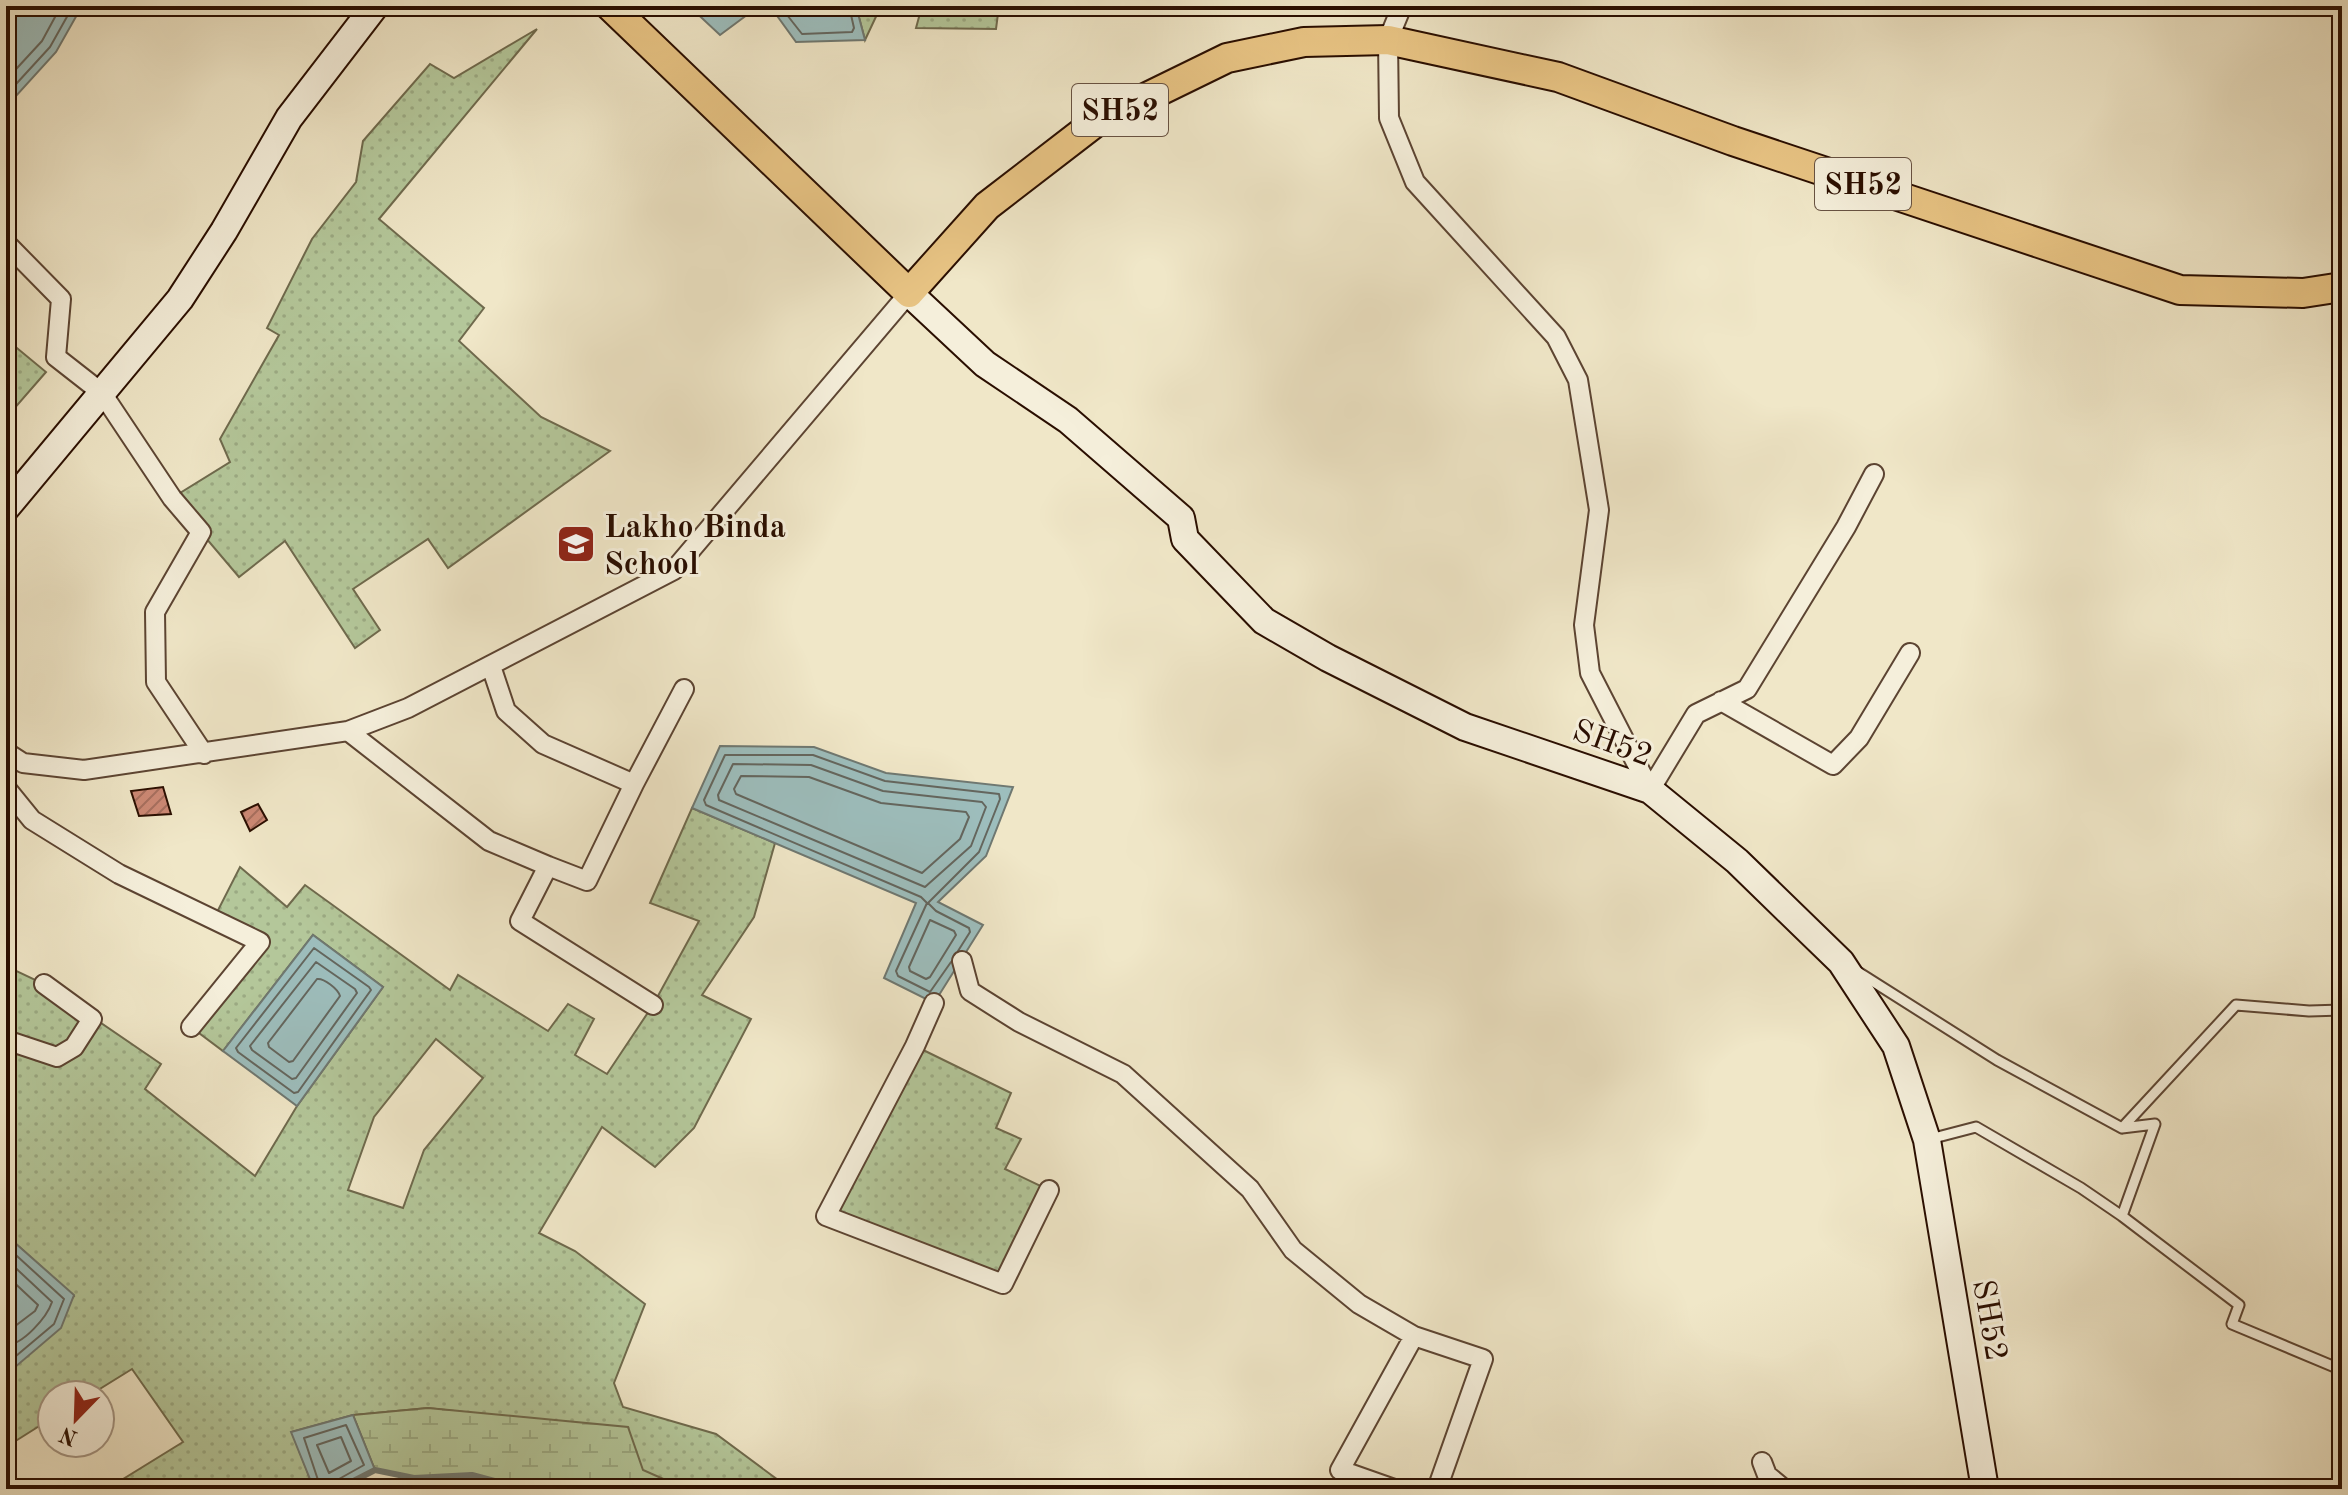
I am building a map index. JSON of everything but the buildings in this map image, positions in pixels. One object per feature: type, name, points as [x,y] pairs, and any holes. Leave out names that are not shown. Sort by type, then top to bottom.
[{"type":"main road","name":"SH52","points":[[610,6],[909,293],[987,206],[1096,122],[1227,58],[1304,42],[1388,40],[1558,77],[1733,141],[2180,290],[2303,293],[2342,287]]},
{"type":"street","points":[[6,508],[180,299],[224,231],[289,118],[375,6]]},
{"type":"street","points":[[1402,6],[1388,40],[1389,118],[1415,182],[1556,337],[1578,380],[1599,510],[1584,625],[1590,673],[1650,790]]},
{"type":"street","points":[[6,243],[61,299],[56,357],[102,393],[172,498],[201,532],[155,612],[156,682],[204,754]]},
{"type":"street","points":[[6,752],[23,763],[84,770],[348,731],[408,708],[491,666],[674,570],[909,293]]},
{"type":"street","name":"SH52","points":[[909,293],[985,364],[1068,420],[1162,500],[1181,518],[1185,539],[1264,621],[1328,658],[1465,727],[1650,790],[1737,861],[1841,962],[1896,1046],[1927,1140],[1985,1489]]},
{"type":"street","points":[[1650,790],[1696,714],[1747,689],[1846,527],[1874,474]]},
{"type":"street","points":[[1721,701],[1833,765],[1859,738],[1910,653]]},
{"type":"street","points":[[491,666],[506,711],[543,744],[634,784]]},
{"type":"street","points":[[348,731],[489,841],[587,881],[684,689]]},
{"type":"street","points":[[6,782],[23,763]]},
{"type":"street","points":[[6,788],[32,820],[119,874],[260,942],[191,1027]]},
{"type":"street","points":[[548,866],[520,921],[653,1005]]},
{"type":"street","points":[[962,961],[970,991],[1019,1022],[1123,1074],[1250,1189],[1293,1250],[1359,1304],[1414,1336],[1483,1359],[1437,1489]]},
{"type":"street","points":[[6,1040],[57,1057],[74,1047],[92,1019],[44,984]]},
{"type":"street","points":[[934,1003],[915,1046],[826,1216],[1003,1284],[1049,1190]]},
{"type":"street","points":[[1394,1489],[1340,1470],[1414,1336]]},
{"type":"street","points":[[1762,1462],[1767,1475],[1784,1489]]},
{"type":"lane","points":[[1841,962],[1997,1060],[2122,1128],[2155,1124],[2122,1216]]},
{"type":"lane","points":[[2122,1128],[2236,1005],[2309,1011],[2342,1010]]},
{"type":"lane","points":[[1927,1140],[1976,1127],[2081,1188],[2239,1305],[2232,1324],[2342,1370]]},
{"type":"green space","points":[[856,6],[881,6],[865,40]]},
{"type":"green space","points":[[922,6],[999,6],[996,29],[916,28]]},
{"type":"green space","points":[[537,29],[379,219],[484,308],[459,341],[541,417],[610,451],[448,568],[428,539],[353,589],[380,630],[355,648],[285,541],[239,577],[172,498],[230,462],[220,439],[279,335],[267,328],[312,239],[356,182],[363,141],[430,64],[454,78]]},
{"type":"green space","points":[[6,339],[46,372],[13,410],[6,405]]},
{"type":"green space","points":[[692,808],[775,843],[754,917],[702,995],[751,1019],[694,1128],[655,1167],[602,1127],[539,1233],[575,1251],[645,1304],[614,1383],[623,1407],[716,1434],[778,1480],[783,1489],[686,1489],[508,1417],[428,1408],[353,1415],[292,1432],[314,1489],[107,1489],[183,1442],[132,1369],[116,1379],[36,1379],[36,1428],[6,1447],[6,1361],[14,1368],[74,1296],[6,1235],[6,966],[44,984],[161,1064],[145,1089],[255,1176],[297,1106],[383,987],[313,935],[223,1051],[191,1027],[260,942],[213,920],[240,867],[287,907],[305,885],[450,990],[458,975],[548,1031],[568,1004],[594,1019],[575,1055],[607,1074],[653,1005],[699,921],[650,903]],"holes":[[[436,1039],[483,1078],[424,1150],[403,1208],[348,1190],[374,1117]]]},
{"type":"green space","points":[[915,1046],[1011,1093],[996,1128],[1021,1139],[1005,1169],[1049,1190],[1003,1284],[826,1216]]},
{"type":"green space","points":[[428,1408],[628,1427],[643,1470],[686,1489],[525,1489],[472,1475],[414,1478],[375,1470],[353,1415]]},
{"type":"water","points":[[6,6],[82,6],[56,52],[6,107]]},
{"type":"water","points":[[689,6],[759,6],[720,35]]},
{"type":"water","points":[[770,6],[856,6],[865,40],[796,42]]},
{"type":"water","points":[[720,746],[814,747],[886,773],[1013,787],[986,856],[938,902],[983,925],[934,1003],[884,978],[916,903],[692,808]]},
{"type":"water","points":[[313,935],[383,987],[297,1106],[223,1051]]},
{"type":"water","points":[[6,1235],[74,1295],[61,1328],[14,1368],[6,1361]]},
{"type":"water","points":[[353,1415],[375,1470],[338,1489],[314,1489],[291,1432]]},
{"type":"waterway","points":[[338,1489],[375,1470],[414,1478],[472,1475],[525,1489]]},
{"type":"place","name":"Lakho Binda School","points":[[576,544]]}]
